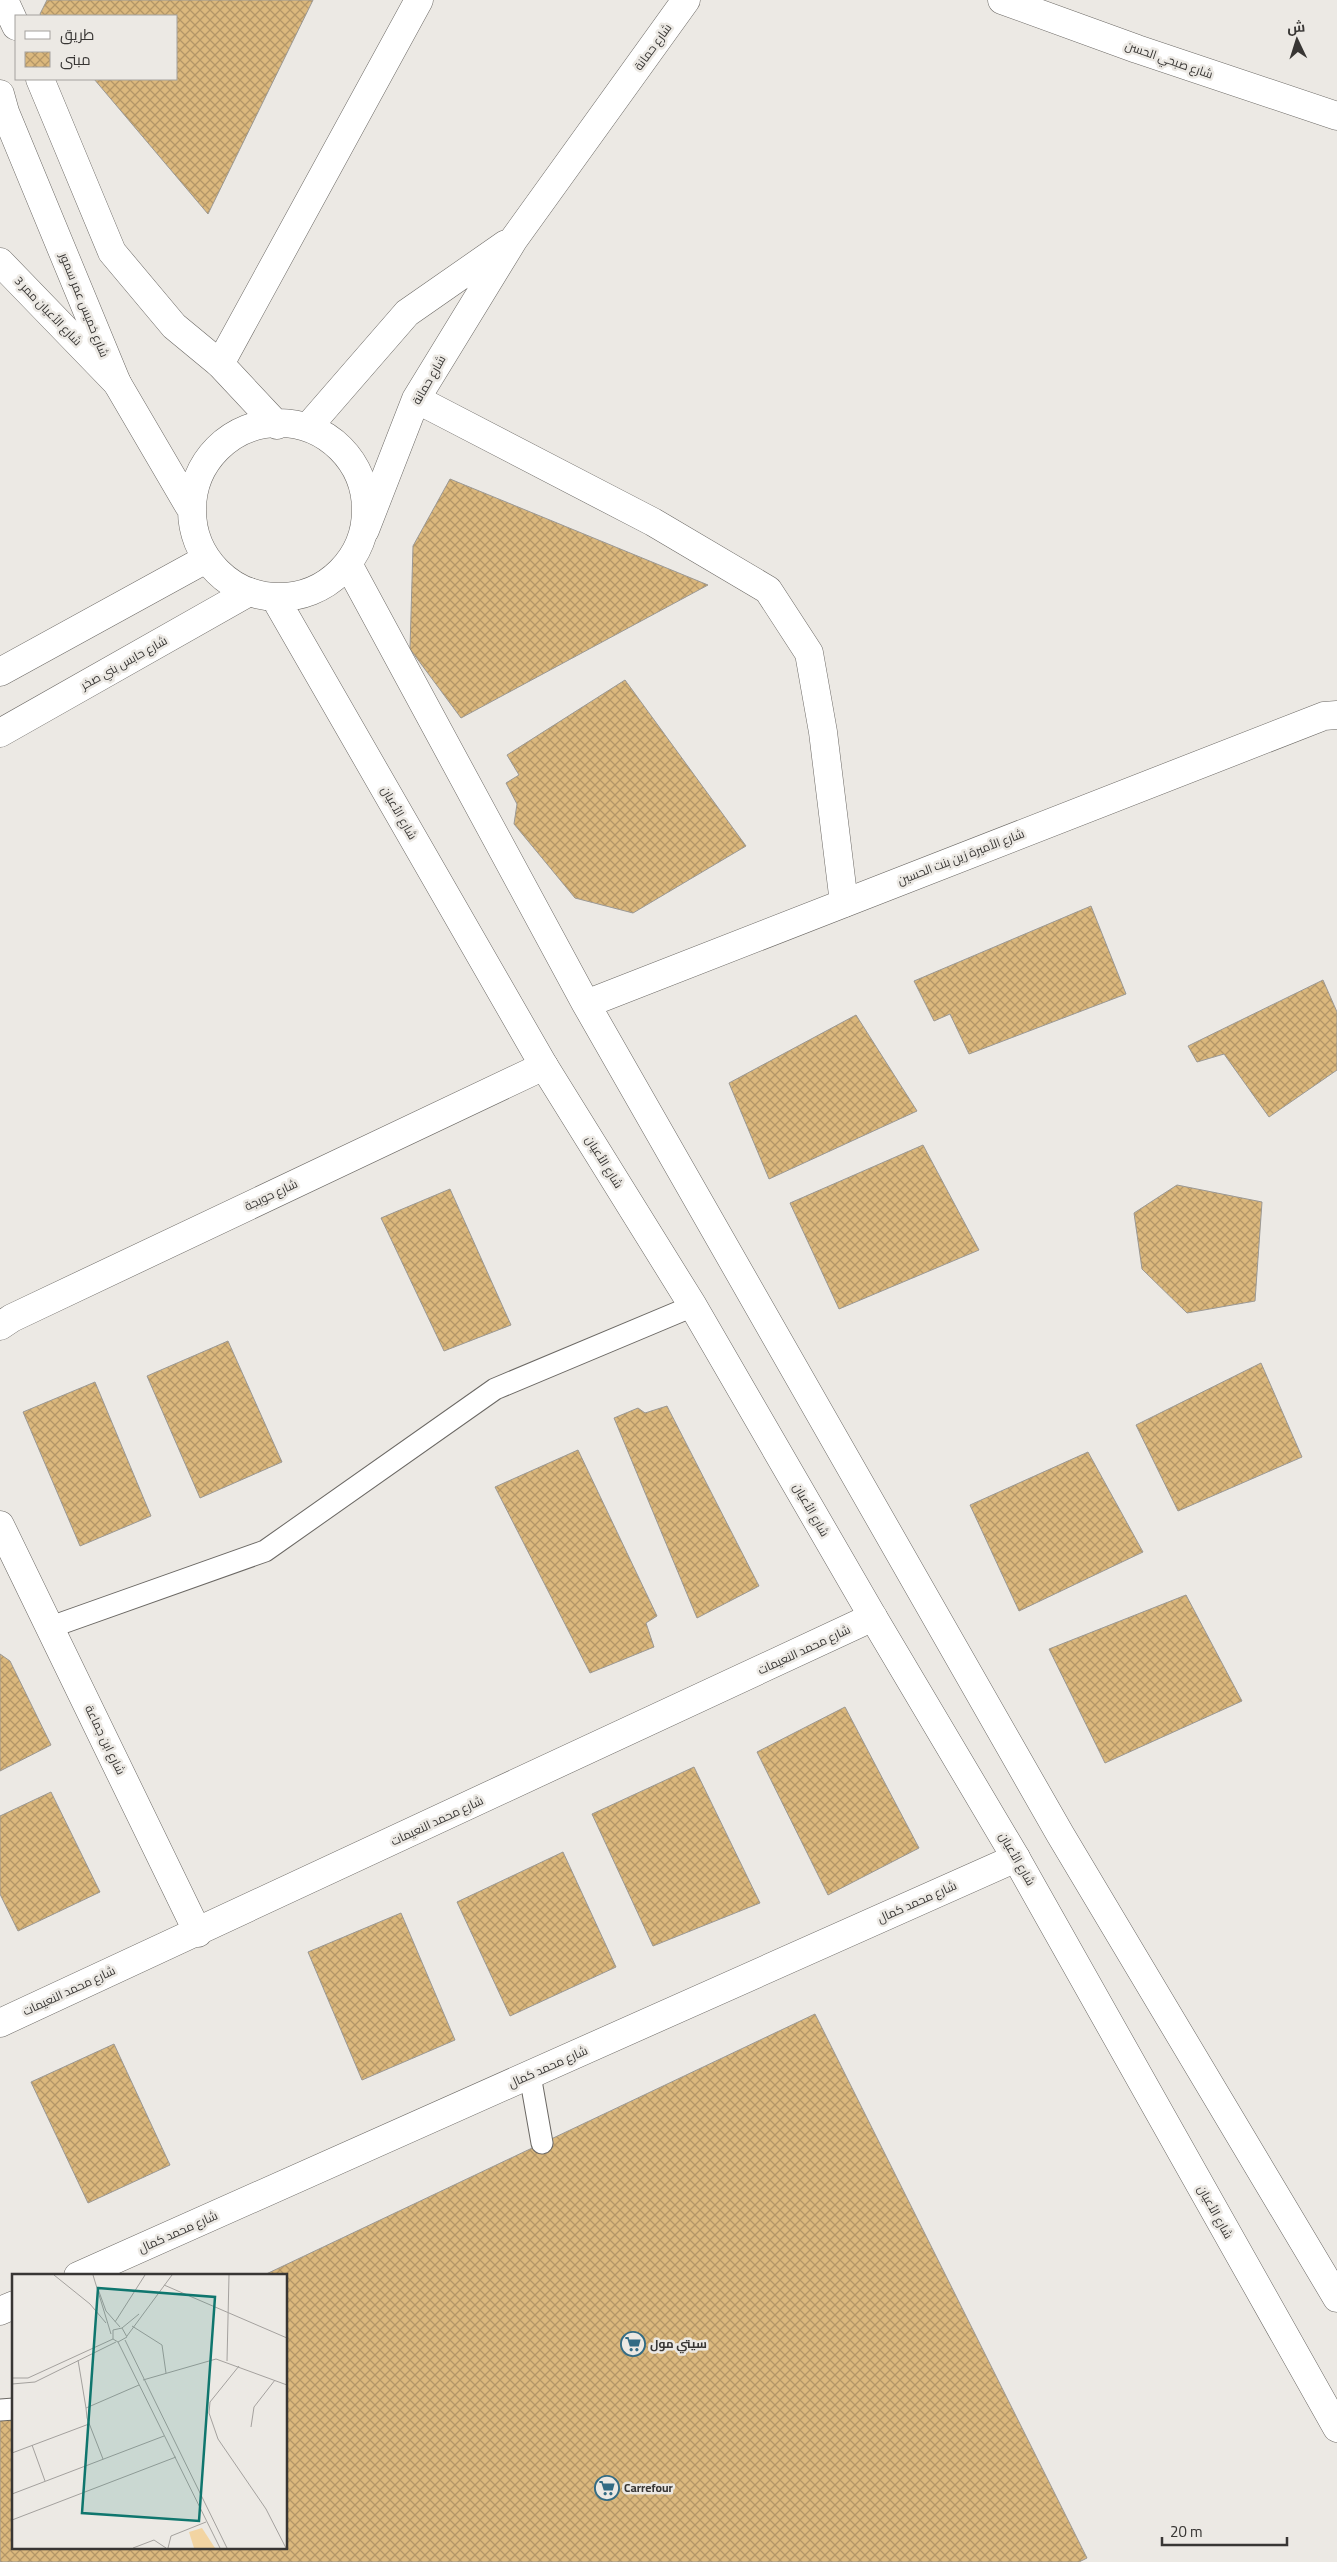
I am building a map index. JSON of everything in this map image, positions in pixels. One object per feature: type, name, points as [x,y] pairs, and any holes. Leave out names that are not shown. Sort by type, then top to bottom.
[{"type":"street","points":[[4,0],[15,24]]},
{"type":"street","points":[[220,364],[419,0]]},
{"type":"street","name":"شارع حمانة","points":[[364,530],[416,399],[514,239],[686,0]]},
{"type":"street","name":"شارع صبحي الحسن","points":[[1002,0],[1137,49],[1337,116]]},
{"type":"street","points":[[40,80],[112,252],[174,326],[220,364],[277,425]]},
{"type":"street","name":"شارع خميس عمر سمور","points":[[2,108],[116,383],[188,506]]},
{"type":"street","name":"شارع حمانة","points":[[308,427],[407,313],[514,239]]},
{"type":"street","name":"شارع الأعيان ممر 3","points":[[0,262],[116,383]]},
{"type":"street","points":[[416,399],[653,522],[768,590],[809,654],[823,732],[844,903]]},
{"type":"street","points":[[253,425],[308,427],[331,439],[349,457],[362,479],[367,504],[364,530],[358,548],[348,564],[328,583],[303,594],[275,598],[249,592],[224,579],[206,559],[194,535],[188,506],[195,481],[208,456],[228,437],[253,425]]},
{"type":"street","points":[[0,672],[206,559]]},
{"type":"street","points":[[348,564],[586,1004],[1060,1834],[1337,2298]]},
{"type":"street","name":"شارع حابس بني صخر","points":[[0,733],[249,592]]},
{"type":"street","name":"شارع الأعيان","points":[[275,598],[544,1066],[693,1306],[873,1617],[1016,1858],[1337,2428]]},
{"type":"street","name":"شارع الأميرة زين بنت الحسين","points":[[586,1004],[1324,716],[1337,715]]},
{"type":"street","name":"شارع حويجة","points":[[0,1326],[21,1314],[544,1066]]},
{"type":"street","name":"شارع ابن جماعة","points":[[4,1542],[51,1627],[198,1933]]},
{"type":"street","name":"شارع محمد النعيمات","points":[[0,2023],[198,1933],[873,1617]]},
{"type":"street","name":"شارع محمد كمال","points":[[82,2274],[1016,1858]]},
{"type":"street","points":[[0,2311],[12,2306]]},
{"type":"lane","points":[[51,1627],[265,1550],[495,1389],[693,1306]]},
{"type":"lane","points":[[530,2074],[542,2143]]},
{"type":"building","points":[[47,0],[313,0],[208,214],[95,80],[178,80],[178,15],[40,14]]},
{"type":"building","points":[[450,479],[708,585],[461,718],[410,649],[413,546]]},
{"type":"building","points":[[625,680],[746,846],[633,913],[575,898],[514,824],[517,804],[506,783],[519,775],[507,755]]},
{"type":"building","points":[[1091,906],[1126,994],[969,1054],[950,1014],[934,1021],[914,981]]},
{"type":"building","points":[[1323,980],[1337,1012],[1337,1070],[1269,1117],[1224,1054],[1197,1062],[1188,1046]]},
{"type":"building","points":[[856,1015],[917,1111],[769,1179],[729,1083]]},
{"type":"building","points":[[923,1145],[979,1250],[839,1309],[790,1203]]},
{"type":"building","points":[[1177,1185],[1262,1202],[1255,1301],[1187,1313],[1142,1269],[1134,1213]]},
{"type":"building","points":[[450,1189],[511,1325],[444,1351],[381,1218]]},
{"type":"building","points":[[228,1341],[282,1462],[200,1498],[147,1376]]},
{"type":"building","points":[[1261,1363],[1302,1457],[1178,1511],[1136,1425]]},
{"type":"building","points":[[95,1382],[151,1516],[80,1546],[23,1412]]},
{"type":"building","points":[[667,1406],[759,1586],[697,1618],[614,1418],[638,1408],[645,1413]]},
{"type":"building","points":[[578,1450],[657,1616],[646,1623],[654,1647],[590,1673],[495,1487]]},
{"type":"building","points":[[1088,1452],[1143,1552],[1019,1611],[970,1505]]},
{"type":"building","points":[[1186,1595],[1242,1701],[1105,1763],[1049,1649]]},
{"type":"building","points":[[0,1654],[10,1661],[51,1745],[0,1771]]},
{"type":"building","points":[[845,1707],[919,1848],[828,1895],[757,1752]]},
{"type":"building","points":[[694,1767],[760,1903],[653,1946],[592,1814]]},
{"type":"building","points":[[51,1792],[100,1892],[18,1931],[0,1894],[0,1816]]},
{"type":"building","points":[[563,1852],[616,1967],[510,2016],[457,1902]]},
{"type":"building","points":[[401,1913],[455,2040],[362,2080],[308,1952]]},
{"type":"building","name":"سيتي مول","points":[[815,2014],[1087,2558],[1079,2562],[0,2562],[0,2420],[12,2414],[12,2550],[288,2550],[288,2274],[266,2274]]},
{"type":"building","points":[[114,2044],[170,2165],[88,2203],[31,2082]]},
{"type":"place","name":"سيتي مول","points":[[633,2344]]},
{"type":"place","name":"Carrefour","points":[[607,2488]]}]
